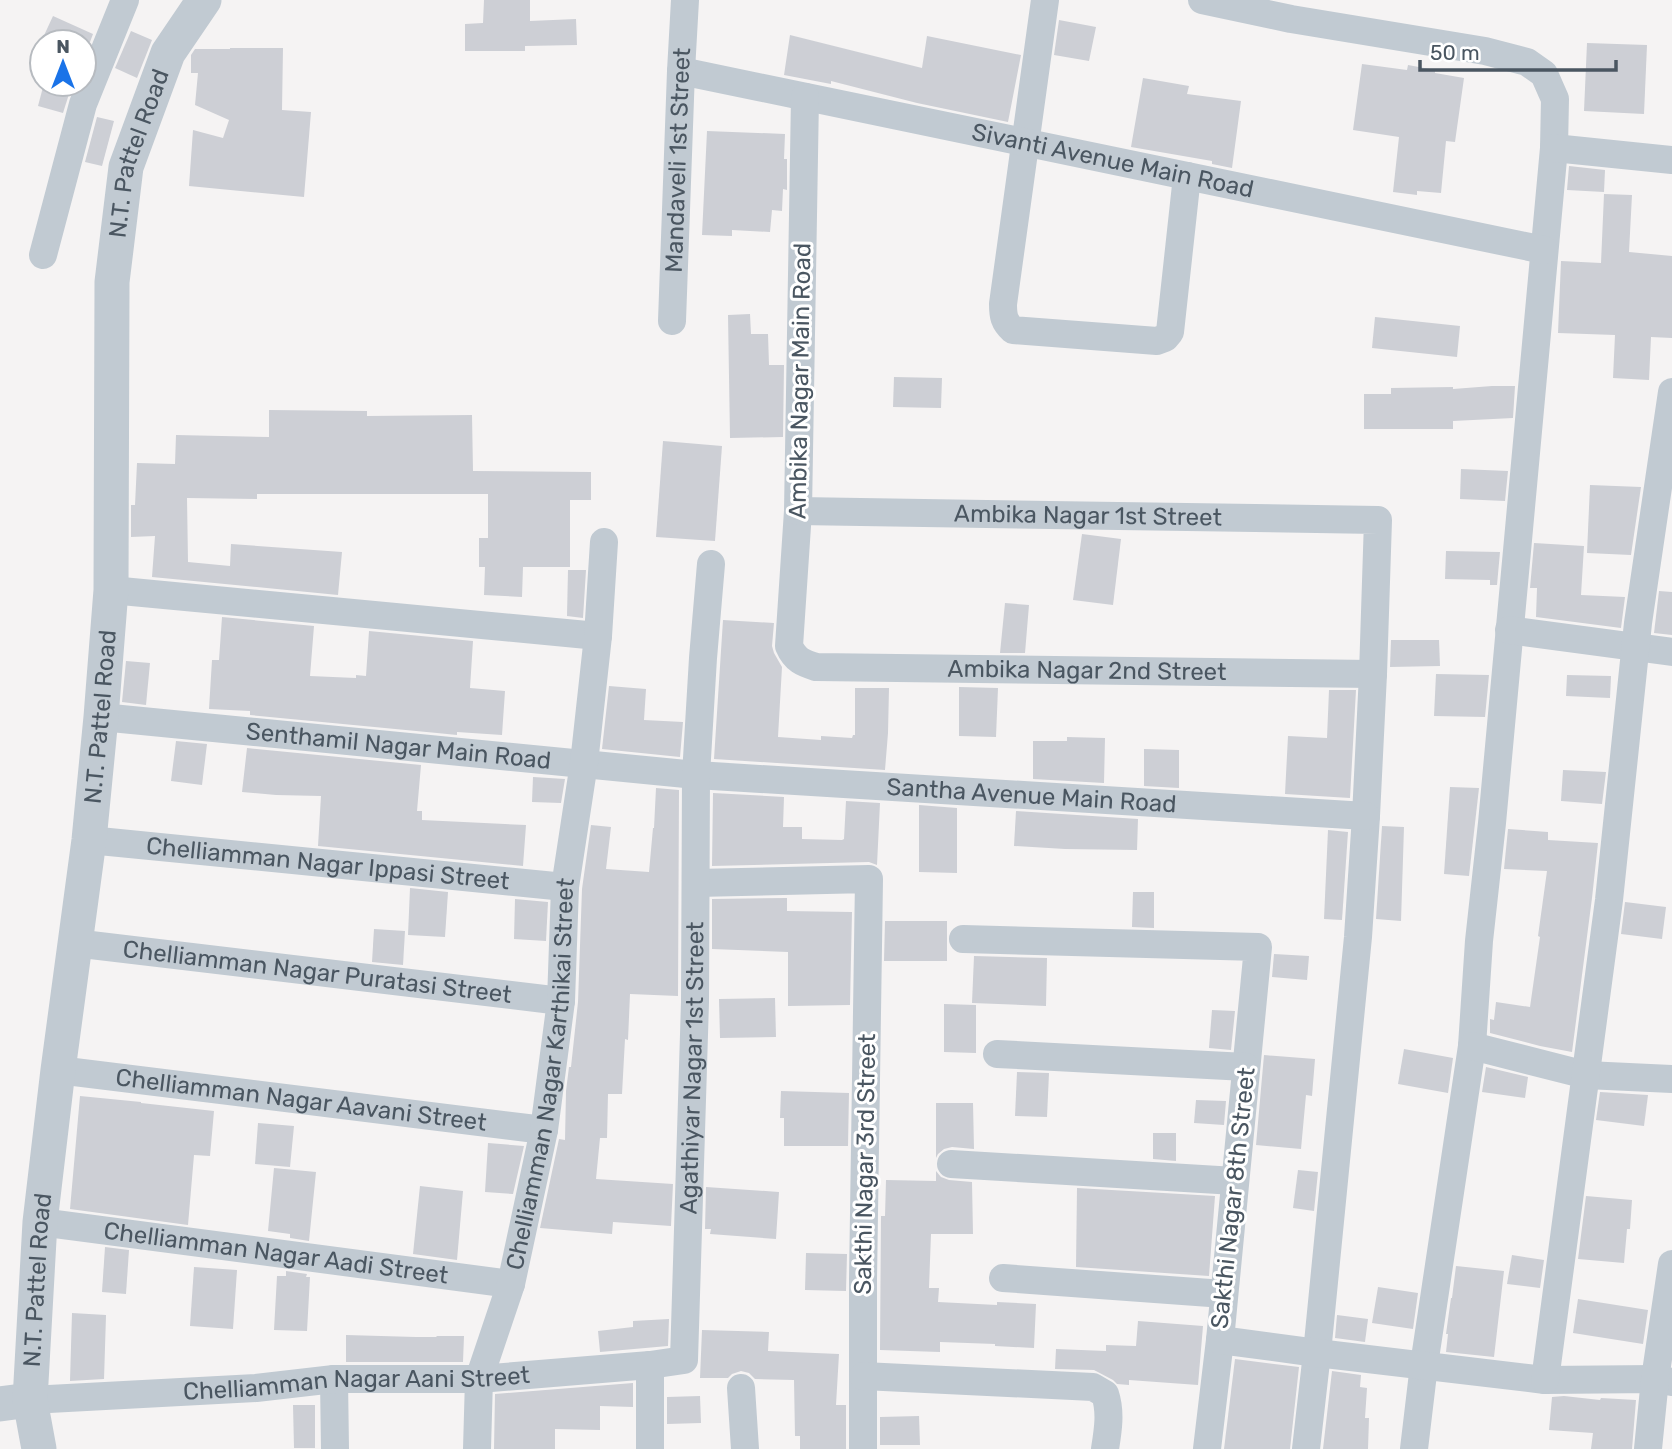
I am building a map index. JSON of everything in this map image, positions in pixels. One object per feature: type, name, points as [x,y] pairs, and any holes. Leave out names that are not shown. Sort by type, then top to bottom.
[{"type":"street","points":[[43,255],[83,104],[125,0]]},
{"type":"street","name":"N.T. Pattel Road","points":[[39,1449],[15,1402],[89,840],[101,717],[111,590],[112,282],[126,167],[169,53],[204,0]]},
{"type":"street","name":"Mandaveli 1st Street","points":[[672,321],[685,0]]},
{"type":"street","points":[[1045,0],[1003,304],[1003,317],[1007,324],[1013,330],[1157,341],[1165,338],[1170,332],[1187,176]]},
{"type":"street","points":[[1202,0],[1291,19],[1485,51],[1527,62],[1544,74],[1555,99],[1554,148],[1479,941],[1472,1046],[1414,1449]]},
{"type":"street","name":"Sivanti Avenue Main Road","points":[[681,71],[1544,250]]},
{"type":"street","name":"Ambika Nagar Main Road","points":[[800,662],[789,646],[798,512],[805,97]]},
{"type":"street","points":[[1554,148],[1672,160]]},
{"type":"street","points":[[1545,1380],[1609,900],[1636,646],[1672,392]]},
{"type":"street","name":"Ambika Nagar 1st Street","points":[[798,512],[1378,520],[1373,674]]},
{"type":"street","name":"Chelliamman Nagar Karthikai Street","points":[[478,1449],[479,1379],[511,1283],[544,1130],[561,1001],[565,887],[584,763],[598,636],[604,542]]},
{"type":"street","name":"Agathiyar Nagar 1st Street","points":[[684,1360],[695,1002],[696,775],[711,564]]},
{"type":"street","points":[[111,590],[598,636]]},
{"type":"street","points":[[1510,629],[1672,652]]},
{"type":"street","name":"Ambika Nagar 2nd Street","points":[[800,662],[816,667],[1373,674]]},
{"type":"street","points":[[1306,1449],[1358,937],[1373,674]]},
{"type":"street","name":"Senthamil Nagar Main Road","points":[[101,717],[696,775]]},
{"type":"street","name":"Santha Avenue Main Road","points":[[696,775],[1366,816]]},
{"type":"street","name":"Chelliamman Nagar Ippasi Street","points":[[89,840],[565,887]]},
{"type":"street","name":"Sakthi Nagar 3rd Street","points":[[696,883],[869,879],[863,1449]]},
{"type":"street","name":"Sakthi Nagar 8th Street","points":[[963,939],[1258,947],[1207,1449]]},
{"type":"street","name":"Chelliamman Nagar Puratasi Street","points":[[74,943],[561,1001]]},
{"type":"street","points":[[1472,1046],[1586,1075],[1672,1079]]},
{"type":"street","points":[[997,1054],[1246,1067]]},
{"type":"street","name":"Chelliamman Nagar Aavani Street","points":[[58,1070],[544,1130]]},
{"type":"street","points":[[951,1164],[1235,1181]]},
{"type":"street","name":"Chelliamman Nagar Aadi Street","points":[[40,1222],[511,1283]]},
{"type":"street","points":[[1648,1449],[1664,1381],[1672,1264]]},
{"type":"street","points":[[1003,1278],[1224,1293]]},
{"type":"street","points":[[1220,1340],[1545,1380],[1664,1381]]},
{"type":"street","name":"Chelliamman Nagar Aani Street","points":[[15,1402],[256,1388],[334,1380],[479,1379],[684,1360]]},
{"type":"street","points":[[650,1365],[650,1449]]},
{"type":"street","points":[[863,1376],[1093,1387],[1105,1394],[1109,1420],[1105,1449]]},
{"type":"street","points":[[334,1380],[335,1449]]},
{"type":"street","points":[[741,1388],[745,1449]]},
{"type":"building","points":[[484,0],[530,0],[530,21],[576,19],[577,45],[525,46],[525,51],[465,51],[465,24],[483,23]]},
{"type":"building","points":[[53,16],[80,28],[47,28]]},
{"type":"building","points":[[1059,20],[1096,27],[1089,61],[1054,55]]},
{"type":"building","points":[[131,31],[152,40],[137,78],[115,68]]},
{"type":"building","points":[[790,35],[922,68],[927,36],[1021,55],[1008,122],[831,81],[831,84],[784,75]]},
{"type":"building","points":[[1587,43],[1647,45],[1644,114],[1584,111]]},
{"type":"building","points":[[283,48],[282,110],[311,112],[304,197],[189,186],[193,130],[223,138],[229,120],[195,105],[198,73],[191,73],[191,55],[195,49]]},
{"type":"building","points":[[1362,64],[1407,70],[1408,65],[1464,78],[1455,142],[1446,141],[1441,193],[1417,191],[1417,195],[1393,192],[1399,137],[1353,130]]},
{"type":"building","points":[[1143,78],[1189,86],[1187,94],[1241,101],[1232,168],[1212,164],[1212,161],[1131,147]]},
{"type":"building","points":[[40,98],[68,98],[63,113],[38,106]]},
{"type":"building","points":[[97,117],[114,121],[102,166],[85,162]]},
{"type":"building","points":[[707,131],[785,134],[787,190],[783,189],[782,211],[772,210],[770,232],[732,230],[732,236],[702,235]]},
{"type":"building","points":[[1569,166],[1605,170],[1604,192],[1567,190]]},
{"type":"building","points":[[1604,194],[1632,195],[1629,252],[1672,256],[1672,338],[1651,337],[1649,380],[1613,378],[1615,335],[1558,333],[1561,261],[1601,263]]},
{"type":"building","points":[[750,314],[751,334],[768,334],[769,365],[784,365],[783,437],[730,438],[728,315]]},
{"type":"building","points":[[1375,317],[1460,326],[1457,357],[1372,348]]},
{"type":"building","points":[[894,377],[942,378],[941,408],[893,407]]},
{"type":"building","points":[[1515,386],[1513,418],[1453,421],[1453,429],[1364,429],[1364,394],[1391,394],[1391,388],[1453,389]]},
{"type":"building","points":[[269,410],[367,411],[367,416],[472,415],[473,471],[591,472],[591,500],[570,500],[570,567],[523,567],[522,597],[484,595],[485,567],[479,567],[479,538],[488,538],[488,494],[257,494],[257,499],[187,498],[188,562],[230,566],[231,544],[342,552],[338,595],[152,577],[155,536],[131,537],[131,505],[135,505],[137,463],[175,464],[176,435],[269,437]]},
{"type":"building","points":[[663,441],[722,446],[715,541],[656,537]]},
{"type":"building","points":[[1461,469],[1508,471],[1505,501],[1460,499]]},
{"type":"building","points":[[1590,485],[1641,487],[1631,555],[1587,553]]},
{"type":"building","points":[[1082,534],[1121,539],[1113,605],[1073,600]]},
{"type":"building","points":[[1534,543],[1584,546],[1581,595],[1625,597],[1621,628],[1536,617],[1537,588],[1530,588]]},
{"type":"building","points":[[1446,551],[1500,552],[1497,585],[1490,585],[1490,580],[1445,579]]},
{"type":"building","points":[[568,570],[586,570],[583,618],[567,616]]},
{"type":"building","points":[[1659,591],[1672,592],[1672,635],[1654,633]]},
{"type":"building","points":[[1005,603],[1029,605],[1025,653],[1000,653]]},
{"type":"building","points":[[222,617],[314,626],[310,676],[366,676],[369,631],[473,641],[470,688],[505,691],[502,735],[457,732],[457,735],[250,715],[250,711],[209,709],[212,660],[219,660]]},
{"type":"building","points":[[723,620],[774,623],[772,646],[782,667],[778,737],[821,740],[821,736],[852,738],[855,735],[855,688],[889,688],[885,770],[714,759]]},
{"type":"building","points":[[1391,640],[1439,640],[1440,666],[1390,667]]},
{"type":"building","points":[[126,661],[150,663],[146,705],[122,702]]},
{"type":"building","points":[[1436,674],[1489,675],[1485,717],[1434,716]]},
{"type":"building","points":[[1567,675],[1611,676],[1610,698],[1566,696]]},
{"type":"building","points":[[609,686],[646,689],[644,720],[683,722],[680,757],[602,749]]},
{"type":"building","points":[[959,687],[998,688],[996,737],[959,736]]},
{"type":"building","points":[[1329,690],[1356,690],[1350,798],[1285,794],[1288,736],[1327,738]]},
{"type":"building","points":[[1067,737],[1105,738],[1104,783],[1033,779],[1033,741],[1067,741]]},
{"type":"building","points":[[176,741],[207,744],[202,785],[171,781]]},
{"type":"building","points":[[247,748],[421,765],[417,811],[422,811],[422,820],[526,825],[523,866],[318,846],[321,796],[242,792]]},
{"type":"building","points":[[1144,749],[1179,750],[1179,788],[1144,786]]},
{"type":"building","points":[[1563,770],[1606,772],[1602,804],[1561,801]]},
{"type":"building","points":[[533,777],[565,779],[561,803],[532,802]]},
{"type":"building","points":[[1450,787],[1479,788],[1469,876],[1444,874]]},
{"type":"building","points":[[656,788],[679,790],[678,996],[630,994],[622,1094],[608,1094],[607,1138],[600,1138],[596,1179],[673,1184],[671,1226],[613,1222],[612,1234],[540,1228],[559,1139],[565,1140],[566,1091],[578,1002],[582,889],[591,825],[611,827],[606,869],[649,872]]},
{"type":"building","points":[[713,793],[784,797],[783,827],[802,827],[802,839],[842,840],[846,801],[880,803],[877,865],[869,862],[712,866]]},
{"type":"building","points":[[919,805],[957,808],[957,873],[919,872]]},
{"type":"building","points":[[1016,811],[1138,819],[1137,850],[1014,846]]},
{"type":"building","points":[[1382,826],[1404,827],[1401,921],[1376,919]]},
{"type":"building","points":[[1508,829],[1548,832],[1548,840],[1598,843],[1572,1052],[1490,1033],[1490,1019],[1494,1020],[1496,1002],[1530,1007],[1547,871],[1504,869]]},
{"type":"building","points":[[1328,830],[1348,832],[1342,920],[1324,919]]},
{"type":"building","points":[[410,888],[448,892],[445,937],[408,935]]},
{"type":"building","points":[[1133,892],[1154,892],[1154,928],[1132,927]]},
{"type":"building","points":[[787,898],[787,911],[852,912],[850,1005],[788,1006],[788,952],[712,949],[712,899]]},
{"type":"building","points":[[515,899],[548,902],[546,941],[514,939]]},
{"type":"building","points":[[1625,902],[1666,907],[1662,939],[1621,934]]},
{"type":"building","points":[[885,921],[947,921],[947,961],[884,961]]},
{"type":"building","points":[[374,929],[405,931],[403,965],[372,962]]},
{"type":"building","points":[[1274,954],[1309,956],[1307,980],[1272,977]]},
{"type":"building","points":[[974,956],[1047,958],[1046,1006],[972,1003]]},
{"type":"building","points":[[775,998],[776,1037],[720,1038],[719,999]]},
{"type":"building","points":[[944,1004],[976,1005],[976,1053],[944,1052]]},
{"type":"building","points":[[1212,1010],[1235,1011],[1231,1050],[1209,1048]]},
{"type":"building","points":[[1404,1049],[1453,1058],[1448,1093],[1398,1084]]},
{"type":"building","points":[[1264,1055],[1315,1059],[1312,1096],[1306,1095],[1301,1149],[1256,1145]]},
{"type":"building","points":[[1486,1067],[1528,1077],[1525,1098],[1482,1092]]},
{"type":"building","points":[[1017,1072],[1049,1073],[1047,1117],[1015,1116]]},
{"type":"building","points":[[781,1091],[849,1093],[848,1146],[784,1146],[784,1118],[780,1118]]},
{"type":"building","points":[[1600,1092],[1648,1095],[1644,1126],[1596,1120]]},
{"type":"building","points":[[80,1096],[214,1111],[210,1156],[194,1155],[188,1225],[70,1209]]},
{"type":"building","points":[[1196,1100],[1226,1101],[1224,1125],[1194,1123]]},
{"type":"building","points":[[936,1103],[973,1103],[974,1149],[952,1147],[944,1149],[936,1158]]},
{"type":"building","points":[[258,1123],[294,1126],[290,1167],[255,1164]]},
{"type":"building","points":[[1153,1133],[1176,1133],[1176,1161],[1153,1159]]},
{"type":"building","points":[[488,1143],[524,1146],[513,1194],[485,1192]]},
{"type":"building","points":[[274,1168],[316,1172],[309,1241],[290,1238],[290,1234],[268,1231]]},
{"type":"building","points":[[1298,1170],[1318,1172],[1314,1211],[1293,1208]]},
{"type":"building","points":[[936,1171],[949,1180],[972,1182],[973,1234],[931,1234],[929,1288],[939,1288],[938,1302],[1036,1304],[1034,1348],[940,1342],[940,1352],[880,1350],[881,1216],[885,1216],[886,1180],[936,1181]]},
{"type":"building","points":[[420,1186],[463,1191],[457,1260],[413,1254]]},
{"type":"building","points":[[706,1187],[779,1192],[776,1239],[710,1234],[711,1229],[705,1229]]},
{"type":"building","points":[[1077,1188],[1215,1196],[1209,1276],[1076,1267]]},
{"type":"building","points":[[1586,1196],[1632,1200],[1624,1263],[1578,1259]]},
{"type":"building","points":[[105,1247],[129,1250],[126,1294],[102,1292]]},
{"type":"building","points":[[806,1253],[847,1254],[846,1291],[805,1290]]},
{"type":"building","points":[[1512,1255],[1544,1260],[1540,1288],[1507,1284]]},
{"type":"building","points":[[1456,1266],[1504,1271],[1494,1357],[1446,1352]]},
{"type":"building","points":[[194,1267],[237,1270],[233,1329],[190,1326]]},
{"type":"building","points":[[286,1271],[307,1274],[306,1277],[310,1277],[307,1331],[274,1330],[277,1276],[286,1276]]},
{"type":"building","points":[[1378,1287],[1418,1293],[1413,1329],[1372,1323]]},
{"type":"building","points":[[1578,1299],[1648,1310],[1643,1344],[1573,1333]]},
{"type":"building","points":[[72,1313],[106,1315],[104,1379],[70,1381]]},
{"type":"building","points":[[1337,1315],[1368,1319],[1365,1342],[1335,1338]]},
{"type":"building","points":[[669,1319],[668,1346],[600,1352],[598,1331],[633,1327],[633,1321]]},
{"type":"building","points":[[1138,1321],[1203,1326],[1198,1385],[1129,1380],[1129,1385],[1117,1384],[1094,1370],[1055,1369],[1056,1349],[1106,1351],[1106,1345],[1136,1346]]},
{"type":"building","points":[[702,1330],[769,1332],[768,1351],[839,1354],[836,1405],[846,1405],[846,1449],[800,1449],[800,1436],[795,1436],[794,1380],[755,1379],[749,1373],[741,1371],[728,1378],[700,1378]]},
{"type":"building","points":[[346,1335],[464,1336],[463,1362],[346,1362]]},
{"type":"building","points":[[1235,1359],[1299,1367],[1290,1449],[1224,1449]]},
{"type":"building","points":[[1332,1371],[1361,1375],[1360,1387],[1367,1388],[1365,1418],[1369,1418],[1368,1449],[1323,1449]]},
{"type":"building","points":[[633,1383],[633,1407],[600,1406],[600,1430],[555,1429],[555,1449],[494,1449],[495,1394]]},
{"type":"building","points":[[700,1396],[701,1423],[667,1424],[667,1397]]},
{"type":"building","points":[[1552,1397],[1636,1400],[1632,1449],[1591,1449],[1593,1433],[1549,1430]]},
{"type":"building","points":[[293,1405],[315,1405],[315,1448],[294,1448]]},
{"type":"building","points":[[919,1416],[920,1445],[880,1445],[880,1417]]}]
